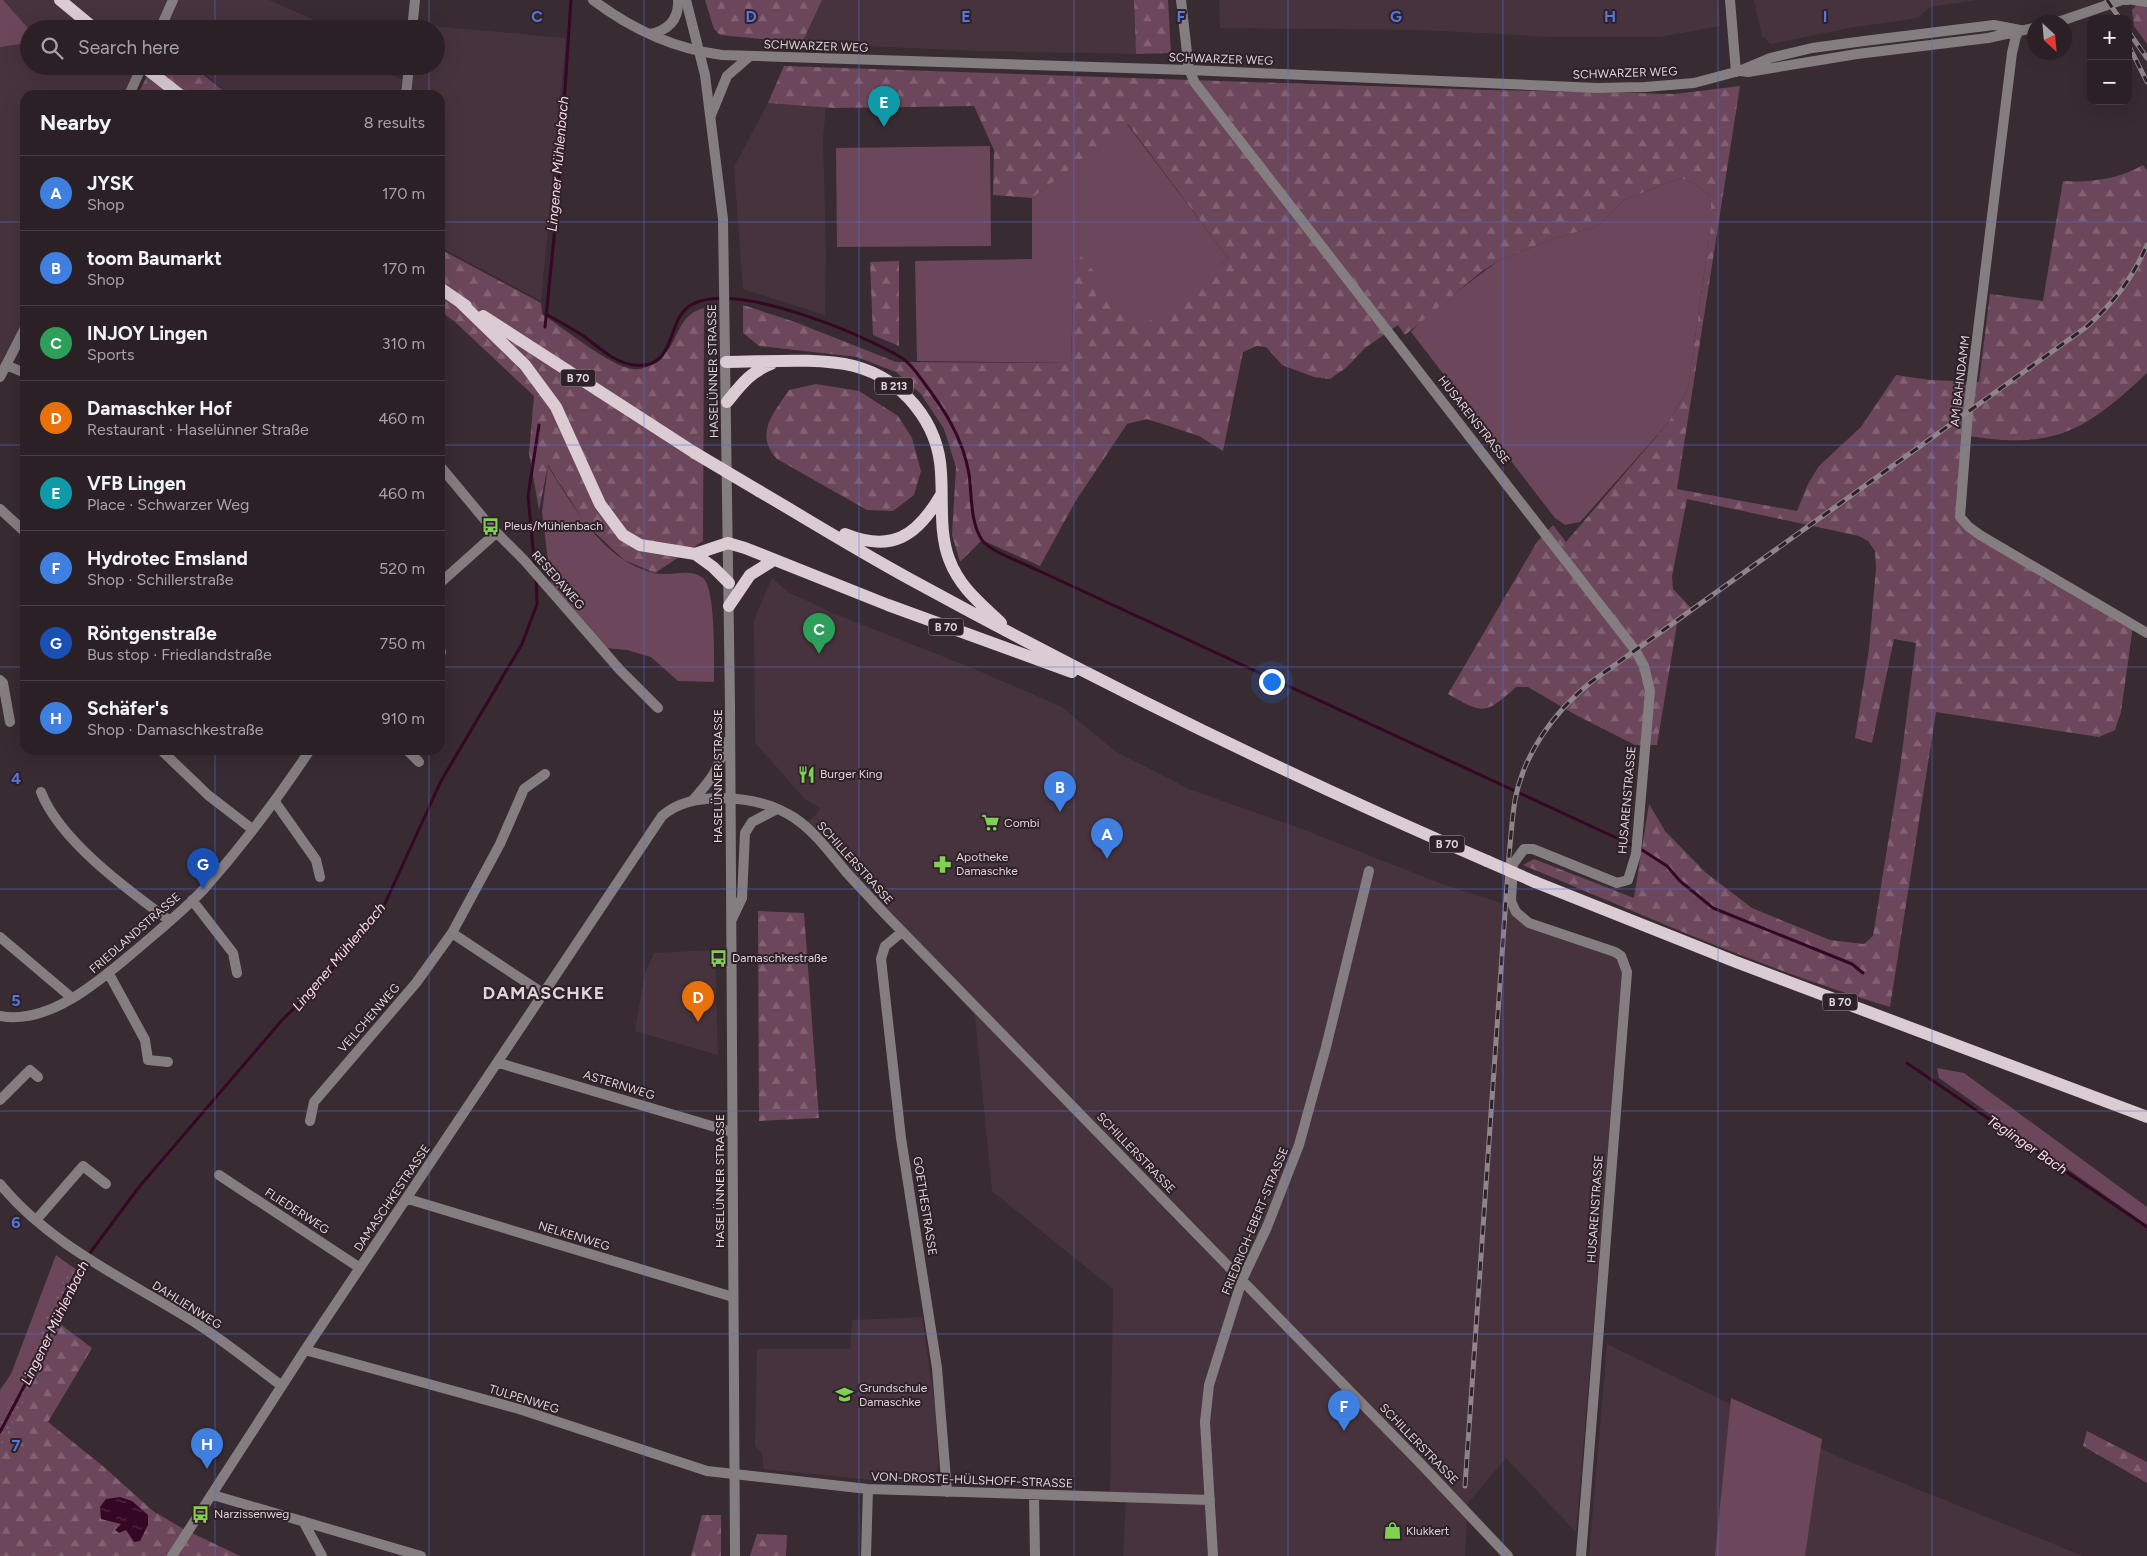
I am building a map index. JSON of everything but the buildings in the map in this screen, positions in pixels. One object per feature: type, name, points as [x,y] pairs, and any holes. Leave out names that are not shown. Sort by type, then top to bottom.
[{"type":"main road","points":[[60,0],[85,20]]},
{"type":"main road","points":[[155,75],[174,90]]},
{"type":"main road","name":"B 70","points":[[445,292],[695,453],[917,583],[1014,635],[1355,803],[1535,882],[1736,962],[2147,1117]]},
{"type":"main road","points":[[460,302],[525,365],[556,407],[600,504],[623,535],[640,545],[695,554],[728,543]]},
{"type":"main road","name":"B 213","points":[[726,362],[832,362],[854,366],[879,375],[902,391],[929,425],[937,445],[942,494]]},
{"type":"main road","name":"B 213","points":[[727,402],[748,376],[757,369],[776,362]]},
{"type":"main road","points":[[799,515],[862,541],[877,543],[892,541],[905,537],[919,527],[942,494]]},
{"type":"main road","points":[[942,494],[944,537],[949,558],[956,575],[976,602],[1014,635]]},
{"type":"main road","name":"B 70","points":[[728,543],[982,640],[1120,688]]},
{"type":"main road","points":[[695,554],[729,584]]},
{"type":"main road","points":[[729,606],[750,575],[774,560]]},
{"type":"street","points":[[164,20],[173,0]]},
{"type":"street","points":[[413,20],[415,0]]},
{"type":"street","name":"SCHWARZER WEG","points":[[593,0],[605,9],[650,34],[700,52],[750,56],[1189,70],[1597,88],[1694,83],[1738,71],[1770,58],[1830,46],[1994,25],[2020,30],[2027,29]]},
{"type":"street","points":[[650,34],[660,32],[674,22],[678,9],[678,0]]},
{"type":"street","name":"HASELÜNNER STRASSE","points":[[686,0],[700,52],[712,115],[723,220],[729,584],[735,1556]]},
{"type":"street","points":[[1181,0],[1189,70]]},
{"type":"street","points":[[1730,0],[1738,71]]},
{"type":"street","points":[[2072,17],[2122,0],[2147,2]]},
{"type":"street","name":"AM BAHNDAMM","points":[[2020,30],[2016,36],[2012,53],[1987,272],[1974,358],[1960,517],[1969,528],[1980,535],[2147,633]]},
{"type":"street","points":[[712,115],[727,76],[750,56]]},
{"type":"street","name":"HUSARENSTRASSE","points":[[1189,70],[1196,83],[1278,191],[1411,358],[1640,658],[1650,691],[1638,838],[1636,854],[1628,880],[1617,883],[1533,849],[1524,849],[1513,864],[1511,900],[1516,912],[1529,923],[1615,952],[1621,956],[1627,972],[1581,1556]]},
{"type":"street","points":[[132,90],[139,75]]},
{"type":"street","points":[[407,90],[408,75]]},
{"type":"street","points":[[0,377],[20,338]]},
{"type":"street","points":[[6,365],[20,371]]},
{"type":"street","name":"RESEDAWEG","points":[[445,472],[496,532],[526,562],[620,670],[658,708]]},
{"type":"street","points":[[0,509],[20,527]]},
{"type":"street","points":[[445,578],[496,532]]},
{"type":"street","points":[[0,680],[3,683],[10,722]]},
{"type":"street","points":[[692,801],[712,780],[718,769],[729,729]]},
{"type":"street","points":[[166,755],[208,795],[252,829]]},
{"type":"street","name":"FRIEDLANDSTRASSE","points":[[0,1016],[17,1017],[39,1012],[72,998],[109,974],[192,900],[275,802],[307,755]]},
{"type":"street","points":[[412,755],[418,762]]},
{"type":"street","name":"VEILCHENWEG","points":[[310,1121],[314,1102],[416,983],[452,933],[500,844],[524,789],[545,774]]},
{"type":"street","points":[[41,792],[47,807],[92,860],[170,921]]},
{"type":"street","name":"DAMASCHKESTRASSE","points":[[172,1556],[305,1350],[408,1199],[662,816],[672,807],[692,801],[730,798]]},
{"type":"street","name":"SCHILLERSTRASSE","points":[[730,798],[751,800],[777,809],[789,814],[809,830],[902,932],[1508,1556]]},
{"type":"street","points":[[275,802],[316,860],[320,877]]},
{"type":"street","points":[[730,922],[742,898],[745,833],[752,822],[777,809]]},
{"type":"street","name":"FRIEDRICH-EBERT-STRASSE","points":[[1213,1556],[1205,1422],[1209,1385],[1242,1280],[1267,1227],[1299,1145],[1326,1047],[1369,871]]},
{"type":"street","points":[[192,900],[233,953],[237,973]]},
{"type":"street","name":"GOETHESTRASSE","points":[[902,932],[885,946],[881,959],[901,1138],[938,1368],[947,1492]]},
{"type":"street","points":[[452,933],[544,994]]},
{"type":"street","points":[[0,937],[72,998]]},
{"type":"street","points":[[109,974],[146,1040],[148,1060],[168,1062]]},
{"type":"street","name":"ASTERNWEG","points":[[498,1063],[732,1132]]},
{"type":"street","points":[[0,1100],[30,1070],[38,1077]]},
{"type":"street","points":[[37,1220],[83,1166],[106,1184]]},
{"type":"street","name":"FLIEDERWEG","points":[[219,1175],[360,1268]]},
{"type":"street","name":"DAHLIENWEG","points":[[0,1184],[37,1220],[76,1250],[200,1326],[282,1386]]},
{"type":"street","name":"NELKENWEG","points":[[408,1199],[734,1297]]},
{"type":"street","name":"TULPENWEG","points":[[305,1350],[519,1409],[707,1471],[734,1476]]},
{"type":"street","name":"VON-DROSTE-HÜLSHOFF-STRASSE","points":[[734,1476],[868,1489],[1026,1493],[1034,1496],[1210,1500]]},
{"type":"street","points":[[866,1556],[868,1489]]},
{"type":"street","points":[[213,1495],[421,1556]]},
{"type":"street","points":[[1034,1496],[1035,1556]]},
{"type":"street","points":[[303,1521],[322,1556]]},
{"type":"shaded area","points":[[3,0],[269,0],[315,20],[21,20]]},
{"type":"shaded area","points":[[822,0],[1134,0],[1136,54],[976,51],[802,43]]},
{"type":"shaded area","points":[[1219,0],[1718,0],[1720,26],[1660,37],[1552,37],[1425,30],[1220,28]]},
{"type":"shaded area","points":[[1754,0],[1977,0],[1930,7],[1918,18],[1849,28],[1771,44],[1762,36]]},
{"type":"shaded area","points":[[445,27],[566,38],[541,301],[445,250],[445,90],[225,90],[205,75],[392,75],[406,81],[407,75],[445,75]]},
{"type":"shaded area","points":[[20,44],[20,75],[143,75],[136,90],[20,90],[20,340],[0,385],[0,47]]},
{"type":"shaded area","points":[[768,103],[826,106],[823,138],[826,254],[825,315],[743,289],[734,167]]},
{"type":"shaded area","points":[[772,578],[788,592],[835,614],[972,668],[1062,707],[1115,751],[1189,789],[1302,829],[1442,884],[1504,904],[1516,916],[1608,953],[1618,960],[1623,977],[1576,1532],[1506,1458],[1468,1503],[1465,1556],[1123,1556],[1126,1497],[1110,1494],[1113,1289],[992,1191],[975,1016],[804,824],[816,815],[820,808],[806,800],[755,743],[754,620]]},
{"type":"shaded area","points":[[715,950],[718,1055],[635,1031],[645,973],[654,953]]},
{"type":"shaded area","name":"Grundschule Damaschke","points":[[922,1317],[936,1413],[938,1466],[936,1477],[932,1483],[871,1480],[764,1469],[762,1453],[755,1446],[757,1349],[850,1349],[852,1320]]},
{"type":"shaded area","points":[[1607,1344],[1841,1458],[2083,1556],[1589,1556]]},
{"type":"green space","points":[[0,0],[3,0],[21,20],[20,44],[0,47]]},
{"type":"green space","points":[[705,0],[822,0],[802,43],[720,35],[714,29]]},
{"type":"green space","points":[[1134,0],[1168,0],[1171,53],[1136,54]]},
{"type":"green space","points":[[2141,0],[2147,0],[2147,44],[2134,26],[2132,10]]},
{"type":"green space","points":[[784,66],[1486,90],[1675,94],[1740,86],[1677,489],[1797,511],[1808,484],[1819,466],[1861,427],[1896,375],[1930,380],[1979,382],[1990,294],[2043,301],[2063,181],[2084,181],[2114,177],[2143,165],[2147,170],[2147,373],[2103,411],[2084,423],[2064,432],[2043,438],[2020,440],[1963,435],[1956,502],[1958,516],[2133,626],[2121,712],[2115,730],[2099,737],[1936,712],[1890,1007],[1751,959],[1523,865],[1534,859],[1634,898],[1649,804],[1665,831],[1705,872],[1752,908],[1830,940],[1864,944],[1873,936],[1900,768],[1916,643],[1894,639],[1872,743],[1855,738],[1869,649],[1876,568],[1875,551],[1868,541],[1859,536],[1687,499],[1672,576],[1673,589],[1693,610],[1677,624],[1657,745],[1635,745],[1574,714],[1528,687],[1516,687],[1491,707],[1484,709],[1470,706],[1448,694],[1537,542],[1553,525],[1566,542],[1668,423],[1688,388],[1711,224],[1711,196],[1695,184],[1680,178],[1624,200],[1596,227],[1555,238],[1498,261],[1481,272],[1405,335],[1398,325],[1365,348],[1347,367],[1330,379],[1314,377],[1282,365],[1266,347],[1257,346],[1243,352],[1223,451],[1199,436],[1147,419],[1127,424],[1075,502],[1040,566],[982,540],[960,562],[952,535],[956,467],[944,429],[921,394],[896,372],[857,357],[759,346],[743,333],[743,305],[795,322],[896,362],[1071,363],[1074,263],[1082,256],[1138,330],[1228,258],[1128,124],[1032,198],[993,195],[994,150],[974,106],[834,108],[768,103]]},
{"type":"green space","points":[[148,75],[203,75],[223,90],[140,90]]},
{"type":"green space","points":[[1127,124],[1228,258],[1138,331],[1082,257],[1074,263],[1071,363],[917,361],[915,261],[1032,259],[1032,198]]},
{"type":"green space","points":[[990,146],[991,246],[837,247],[836,148]]},
{"type":"green space","points":[[1680,178],[1695,184],[1711,196],[1711,224],[1688,388],[1668,423],[1580,522],[1565,525],[1555,518],[1411,332],[1425,316],[1498,261],[1555,238],[1596,227],[1624,200]]},
{"type":"green space","points":[[445,252],[541,303],[542,314],[574,337],[612,362],[633,369],[646,367],[663,356],[685,320],[693,313],[704,308],[703,541],[655,573],[624,560],[585,523],[548,465],[539,510],[529,453],[534,396],[445,315]]},
{"type":"green space","points":[[899,261],[899,346],[873,335],[870,262]]},
{"type":"green space","points":[[816,384],[859,391],[898,416],[912,438],[921,471],[914,495],[893,511],[867,510],[777,459],[770,450],[766,433],[768,424],[777,407],[789,390]]},
{"type":"green space","points":[[548,466],[580,515],[605,545],[620,557],[636,567],[654,573],[692,573],[703,578],[710,596],[712,611],[714,682],[678,681],[651,657],[627,650],[606,648],[551,585],[542,512]]},
{"type":"green space","points":[[758,911],[804,913],[819,1118],[759,1121]]},
{"type":"green space","points":[[1937,1068],[1964,1073],[2147,1207],[2147,1225],[1939,1078]]},
{"type":"green space","points":[[56,1255],[71,1266],[47,1316],[28,1371],[0,1421],[0,1390],[11,1374]]},
{"type":"green space","points":[[71,1266],[81,1273],[60,1324],[92,1348],[48,1422],[104,1467],[153,1511],[185,1530],[167,1556],[0,1556],[0,1421],[28,1371],[47,1316]]},
{"type":"green space","points":[[71,1266],[81,1273],[37,1374],[0,1448],[0,1421],[28,1371],[47,1316]]},
{"type":"green space","points":[[1731,1398],[1822,1439],[1805,1556],[1715,1556]]},
{"type":"green space","points":[[2087,1431],[2147,1462],[2147,1483],[2083,1446]]},
{"type":"green space","points":[[702,1515],[721,1515],[721,1556],[691,1556]]},
{"type":"green space","points":[[192,1533],[240,1556],[176,1556]]},
{"type":"green space","points":[[757,1534],[787,1535],[786,1556],[750,1556]]},
{"type":"water","points":[[120,1497],[132,1501],[148,1515],[148,1525],[140,1541],[134,1542],[126,1530],[119,1533],[115,1530],[121,1524],[101,1519],[100,1507],[106,1499]]},
{"type":"waterway","name":"Lingener Mühlenbach","points":[[545,327],[557,208],[571,0]]},
{"type":"waterway","points":[[546,314],[582,335],[613,358],[634,365],[648,364],[658,360],[665,352],[677,321],[683,312],[691,305],[711,299],[737,299],[766,304],[798,313],[859,336],[884,348],[911,365],[938,402],[951,424],[966,461],[975,525],[982,540],[992,548],[1634,846]]},
{"type":"waterway","name":"Lingener Mühlenbach","points":[[535,569],[528,496],[539,425]]},
{"type":"waterway","name":"Lingener Mühlenbach","points":[[0,1432],[39,1358],[64,1296],[78,1269],[139,1187],[283,1019],[322,981],[382,910],[441,781],[522,644],[537,604],[536,577]]},
{"type":"waterway","points":[[1639,848],[1667,866],[1680,881],[1713,908],[1852,964],[1863,973]]},
{"type":"waterway","name":"Teglinger Bach","points":[[1907,1063],[2147,1227]]},
{"type":"railway","points":[[2107,0],[2117,15]]},
{"type":"railway","points":[[2132,37],[2147,58]]},
{"type":"railway","points":[[2132,52],[2147,82]]},
{"type":"railway","points":[[1465,1486],[1512,821],[1519,783],[1533,750],[1553,720],[1591,682],[2085,328],[2121,290],[2135,269],[2147,245]]},
{"type":"place","name":"VFB Lingen","points":[[884,127]]},
{"type":"place","name":"Pleus/Mühlenbach","points":[[490,526]]},
{"type":"place","name":"INJOY Lingen","points":[[819,654]]},
{"type":"place","name":"Burger King","points":[[806,774]]},
{"type":"place","name":"toom Baumarkt","points":[[1060,812]]},
{"type":"place","name":"Combi","points":[[990,823]]},
{"type":"place","name":"JYSK","points":[[1107,859]]},
{"type":"place","name":"Apotheke Damaschke","points":[[942,864]]},
{"type":"place","name":"Röntgenstraße","points":[[203,889]]},
{"type":"place","name":"Damaschkestraße","points":[[718,958]]},
{"type":"place","name":"Damaschker Hof","points":[[698,1022]]},
{"type":"place","name":"Grundschule Damaschke","points":[[845,1395]]},
{"type":"place","name":"Hydrotec Emsland","points":[[1344,1431]]},
{"type":"place","name":"Schäfer's","points":[[207,1469]]},
{"type":"place","name":"Narzissenweg","points":[[200,1514]]},
{"type":"place","name":"Klukkert","points":[[1392,1531]]},
{"type":"district","name":"DAMASCHKE","points":[[544,993]]}]
